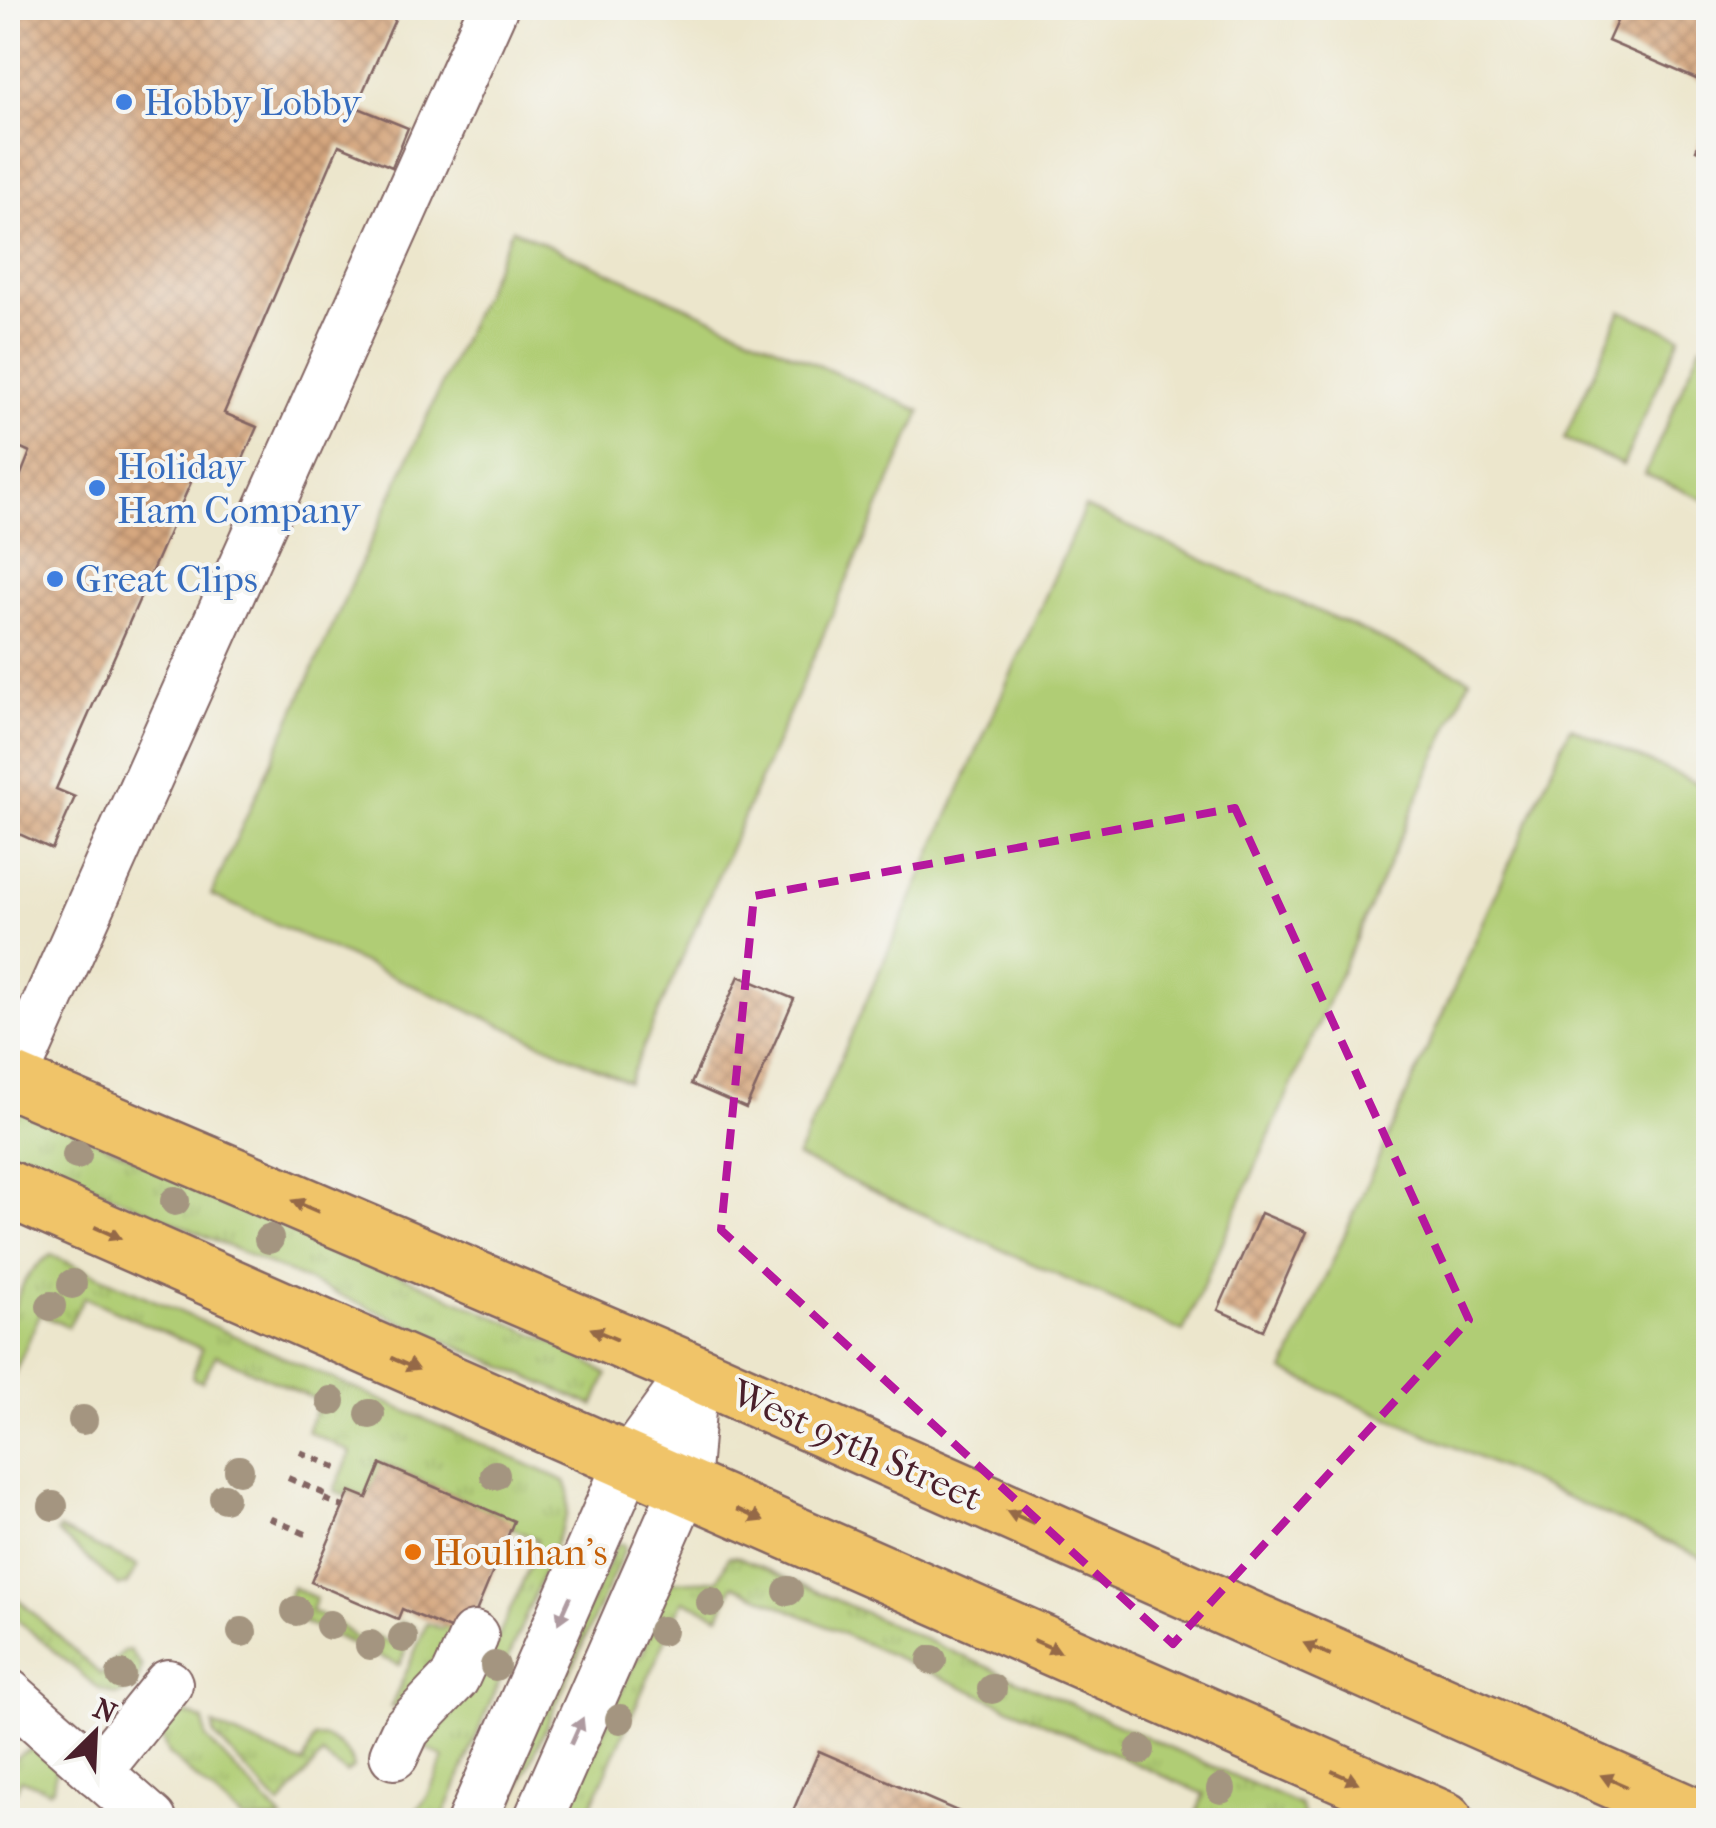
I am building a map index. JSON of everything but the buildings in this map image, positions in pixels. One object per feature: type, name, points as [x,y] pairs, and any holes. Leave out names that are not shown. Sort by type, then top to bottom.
[{"type":"main road","name":"West 95th Street","points":[[10,1080],[694,1372],[1703,1820]]},
{"type":"main road","points":[[11,1200],[629,1461],[1445,1820]]},
{"type":"lane","points":[[10,1080],[492,8]]},
{"type":"lane","points":[[472,1820],[629,1461],[694,1372]]},
{"type":"lane","points":[[538,1820],[686,1486],[694,1372]]},
{"type":"lane","points":[[394,1755],[406,1729],[454,1678],[474,1636]]},
{"type":"lane","points":[[97,1772],[168,1684]]},
{"type":"lane","points":[[8,1693],[152,1820]]},
{"type":"path","points":[[300,1452],[336,1468]]},
{"type":"path","points":[[288,1478],[343,1507]]},
{"type":"path","points":[[270,1518],[308,1535]]},
{"type":"highlighted area","points":[[1235,808],[1469,1320],[1173,1644],[721,1230],[754,896]]},
{"type":"green space","points":[[512,229],[921,411],[628,1082],[211,895]]},
{"type":"green space","points":[[1621,311],[1680,336],[1623,465],[1564,439]]},
{"type":"green space","points":[[1701,345],[1708,348],[1705,500],[1645,474]]},
{"type":"green space","points":[[1085,507],[1470,679],[1183,1332],[797,1157]]},
{"type":"green space","points":[[1570,727],[1708,788],[1708,1546],[1703,1558],[1284,1371]]},
{"type":"green space","points":[[8,1102],[575,1352],[607,1375],[594,1406],[8,1150]]},
{"type":"green space","points":[[51,1255],[565,1481],[569,1492],[567,1515],[442,1820],[409,1820],[428,1796],[444,1758],[423,1746],[481,1676],[533,1558],[537,1540],[510,1527],[492,1512],[382,1463],[367,1498],[349,1490],[345,1496],[334,1491],[351,1452],[307,1431],[319,1401],[216,1355],[202,1382],[194,1379],[202,1349],[84,1297],[68,1327],[40,1314],[8,1388],[8,1351],[18,1296],[36,1266]]},
{"type":"green space","points":[[59,1529],[138,1566],[126,1585],[119,1586],[57,1532]]},
{"type":"green space","points":[[617,1544],[625,1548],[505,1820],[495,1820]]},
{"type":"green space","points":[[729,1556],[739,1557],[1300,1805],[1305,1820],[1193,1820],[1204,1794],[733,1585],[719,1616],[683,1600],[585,1820],[564,1820],[635,1661],[643,1653],[669,1582],[718,1580]]},
{"type":"green space","points":[[292,1587],[316,1598],[311,1611],[334,1621],[364,1644],[370,1634],[393,1641],[401,1622],[416,1628],[399,1665],[283,1613]]},
{"type":"green space","points":[[8,1590],[101,1675],[124,1651],[130,1650],[142,1667],[138,1681],[117,1695],[100,1690],[8,1612]]},
{"type":"green space","points":[[446,1622],[459,1627],[443,1661],[397,1706],[391,1707],[427,1623],[442,1629]]},
{"type":"green space","points":[[174,1707],[204,1721],[206,1738],[283,1820],[244,1820],[168,1754],[161,1736]]},
{"type":"green space","points":[[213,1725],[303,1764],[314,1738],[324,1737],[343,1749],[353,1768],[346,1773],[322,1755],[280,1806],[214,1735]]},
{"type":"green space","points":[[32,1749],[56,1766],[53,1788],[49,1791],[21,1779],[8,1810],[11,1765]]},
{"type":"place","name":"Hobby Lobby","points":[[124,102]]},
{"type":"place","name":"Holiday Ham Company","points":[[97,488]]},
{"type":"place","name":"Great Clips","points":[[55,579]]},
{"type":"place","name":"Houlihan's","points":[[413,1552]]}]
